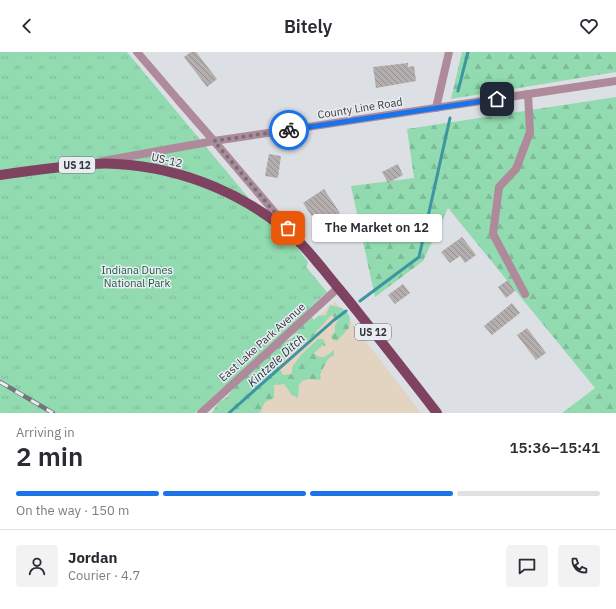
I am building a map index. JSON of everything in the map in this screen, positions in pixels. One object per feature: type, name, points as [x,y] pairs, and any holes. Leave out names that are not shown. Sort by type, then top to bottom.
[{"type":"main road","name":"US-12","points":[[0,176],[84,164],[116,163],[153,168],[198,180],[239,198],[258,209],[285,230],[308,251]]},
{"type":"main road","name":"US 12","points":[[308,251],[437,413]]},
{"type":"street","points":[[137,52],[308,251]]},
{"type":"street","points":[[436,108],[449,52]]},
{"type":"street","name":"County Line Road","points":[[84,164],[214,141],[616,81]]},
{"type":"street","points":[[525,294],[493,234],[499,187],[516,169],[530,132],[528,94]]},
{"type":"street","name":"East Lake Park Avenue","points":[[201,413],[338,288]]},
{"type":"shaded area","points":[[335,301],[421,413],[210,413]]},
{"type":"green space","name":"Indiana Dunes National Park","points":[[0,52],[127,52],[327,292],[195,413],[0,413]]},
{"type":"green space","points":[[462,52],[616,52],[616,72],[451,99]]},
{"type":"green space","points":[[616,97],[616,413],[562,413],[595,388],[448,208],[423,261],[375,297],[351,186],[414,178],[407,129]]},
{"type":"green space","points":[[290,243],[297,247],[308,262],[306,271],[313,300],[310,310],[285,341],[293,338],[295,332],[310,319],[312,318],[314,320],[318,316],[326,315],[330,305],[342,308],[349,315],[349,328],[337,341],[333,340],[331,336],[335,332],[335,325],[338,320],[331,315],[317,330],[316,334],[278,365],[283,375],[292,374],[292,367],[301,355],[318,339],[323,339],[326,346],[323,345],[314,353],[319,357],[324,357],[334,350],[334,355],[328,359],[320,374],[321,380],[310,379],[302,381],[299,385],[298,398],[292,395],[284,384],[274,385],[274,398],[265,402],[258,413],[212,413],[218,403],[227,397],[235,387],[218,387],[282,246]]},
{"type":"building","points":[[191,52],[196,52],[217,79],[207,87],[184,57]]},
{"type":"building","points":[[408,63],[408,67],[414,66],[416,81],[376,88],[373,67]]},
{"type":"building","points":[[269,154],[281,156],[278,178],[265,176]]},
{"type":"building","points":[[398,164],[403,175],[388,183],[382,172]]},
{"type":"building","points":[[324,189],[340,213],[319,227],[303,203]]},
{"type":"building","points":[[462,237],[476,255],[465,263],[460,256],[450,263],[441,252]]},
{"type":"building","points":[[508,280],[515,291],[506,298],[498,287]]},
{"type":"building","points":[[403,284],[410,293],[395,304],[388,295]]},
{"type":"building","points":[[512,303],[520,313],[492,335],[484,326]]},
{"type":"building","points":[[527,328],[546,353],[536,360],[517,335]]},
{"type":"waterway","points":[[458,91],[468,52]]},
{"type":"waterway","points":[[360,301],[419,257],[450,118]]},
{"type":"waterway","name":"Kintzele Ditch","points":[[229,413],[346,311]]},
{"type":"railway","points":[[0,382],[53,413]]},
{"type":"way so far","points":[[288,228],[214,141],[289,130]]},
{"type":"place","name":"The Market on 12","points":[[288,228]]},
{"type":"route","points":[[289,130],[497,99]]}]
